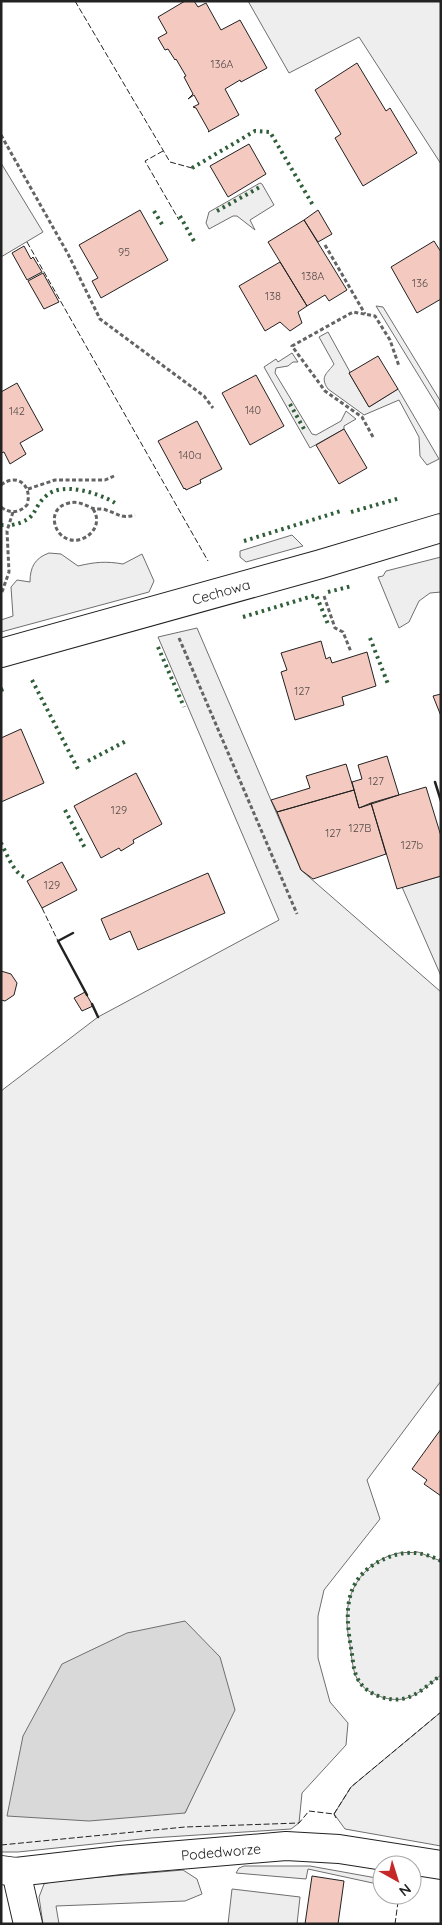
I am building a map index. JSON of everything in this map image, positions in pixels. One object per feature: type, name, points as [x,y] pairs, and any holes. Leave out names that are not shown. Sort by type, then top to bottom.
[{"type":"street","name":"Cechowa","points":[[1,653],[441,528]]},
{"type":"street","name":"Podedworze","points":[[9,1871],[286,1846],[339,1849],[441,1865]]},
{"type":"street","points":[[9,1871],[28,1924]]},
{"type":"path","points":[[1,135],[68,254],[100,318],[204,396],[213,408]]},
{"type":"path","points":[[325,245],[365,314]]},
{"type":"path","points":[[373,437],[362,418],[326,391],[292,346],[353,312],[365,314],[375,316],[390,340],[399,366]]},
{"type":"path","points":[[28,489],[55,480],[104,480],[114,476]]},
{"type":"path","points":[[1,507],[8,512],[19,511],[27,504],[29,494],[24,484],[15,480],[2,483]]},
{"type":"path","points":[[93,509],[96,514],[96,527],[92,534],[83,539],[74,541],[68,539],[60,535],[55,529],[55,514],[64,504],[81,502],[93,509],[108,510],[124,518],[135,515]]},
{"type":"path","points":[[2,592],[8,572],[8,523],[13,512]]},
{"type":"path","points":[[322,591],[335,628],[343,632],[351,652]]},
{"type":"path","points":[[177,632],[297,914]]},
{"type":"shaded area","points":[[248,1],[441,1],[441,164],[359,37],[289,73]]},
{"type":"shaded area","points":[[1,163],[43,232],[1,257]]},
{"type":"shaded area","points":[[260,183],[274,205],[250,220],[255,230],[237,216],[233,216],[209,229],[206,223],[209,212]]},
{"type":"shaded area","points":[[376,306],[383,307],[441,402],[441,412]]},
{"type":"shaded area","points":[[328,332],[369,407],[398,389],[439,459],[427,465],[420,456],[419,437],[399,400],[364,415],[328,389],[324,378],[334,364],[319,337]]},
{"type":"shaded area","points":[[292,353],[298,362],[276,368],[275,373],[312,434],[316,435],[341,421],[346,411],[356,419],[344,426],[344,429],[310,448],[264,367],[276,359],[278,362]]},
{"type":"shaded area","points":[[292,535],[303,546],[246,562],[240,557],[240,551]]},
{"type":"shaded area","points":[[49,553],[61,554],[78,566],[100,562],[123,564],[142,554],[154,581],[149,592],[1,632],[1,620],[13,616],[11,587],[17,580],[30,582],[34,564]]},
{"type":"shaded area","points":[[441,557],[441,592],[430,593],[419,601],[409,622],[399,628],[378,577],[383,576],[386,571]]},
{"type":"shaded area","points":[[197,628],[301,870],[441,992],[441,1381],[367,1480],[380,1519],[324,1590],[318,1616],[318,1658],[330,1702],[348,1723],[346,1745],[302,1793],[299,1823],[291,1829],[151,1838],[18,1852],[1,1852],[1,1091],[98,1017],[279,920],[158,637]],"holes":[[[23,1736],[204,1772],[185,1813]]]},
{"type":"shaded area","points":[[441,876],[441,976],[402,887]]},
{"type":"shaded area","points":[[418,1552],[441,1561],[441,1675],[412,1696],[401,1699],[388,1699],[368,1691],[359,1682],[355,1674],[347,1626],[347,1611],[354,1588],[368,1569],[387,1557],[399,1553]]},
{"type":"shaded area","points":[[185,1621],[220,1657],[235,1710],[185,1813],[89,1821],[7,1816],[23,1736],[62,1664],[127,1633]]},
{"type":"shaded area","points":[[441,1712],[441,1846],[345,1829],[334,1814],[351,1787]]},
{"type":"shaded area","points":[[244,1866],[310,1866],[372,1877],[372,1883],[308,1869],[306,1879],[236,1873],[239,1868]]},
{"type":"shaded area","points":[[183,1870],[197,1879],[202,1894],[185,1901],[56,1906],[59,1924],[43,1924],[39,1897],[44,1884],[54,1881]]},
{"type":"shaded area","points":[[232,1889],[300,1897],[297,1924],[228,1924]]},
{"type":"building","points":[[185,1],[194,1],[198,7],[206,3],[221,30],[240,20],[267,68],[225,89],[239,115],[208,132],[196,108],[193,107],[199,104],[194,95],[188,99],[193,94],[184,77],[186,76],[176,59],[168,49],[165,50],[158,38],[167,33],[158,17]]},
{"type":"building","points":[[357,63],[386,111],[390,108],[417,153],[363,186],[335,138],[341,134],[315,90]]},
{"type":"building","points":[[249,144],[266,174],[228,197],[210,166]]},
{"type":"building","points":[[140,210],[168,260],[101,298],[92,281],[98,278],[79,245]]},
{"type":"building","points":[[318,210],[332,234],[318,242],[304,220]]},
{"type":"building","points":[[304,220],[347,290],[329,301],[325,295],[307,306],[268,242]]},
{"type":"building","points":[[434,241],[441,252],[441,299],[417,313],[391,267]]},
{"type":"building","points":[[24,246],[31,259],[33,257],[42,272],[27,280],[12,253]]},
{"type":"building","points":[[280,262],[307,306],[298,312],[302,323],[290,331],[280,322],[265,331],[239,286]]},
{"type":"building","points":[[43,273],[59,302],[44,309],[28,281]]},
{"type":"building","points":[[378,356],[398,389],[369,407],[349,373]]},
{"type":"building","points":[[256,375],[284,426],[250,445],[222,393]]},
{"type":"building","points":[[17,383],[43,430],[20,443],[26,454],[10,464],[4,452],[1,453],[1,392]]},
{"type":"building","points":[[197,421],[222,469],[200,480],[201,483],[186,490],[158,441]]},
{"type":"building","points":[[344,429],[367,468],[339,484],[316,445]]},
{"type":"building","points":[[321,641],[326,659],[330,657],[332,663],[367,652],[376,686],[342,697],[344,705],[295,720],[281,672],[287,670],[281,653]]},
{"type":"building","points":[[441,694],[441,716],[433,696]]},
{"type":"building","points":[[21,729],[44,783],[1,802],[1,738]]},
{"type":"building","points":[[387,756],[399,795],[359,808],[352,782],[362,779],[358,765]]},
{"type":"building","points":[[346,764],[354,790],[277,812],[271,800],[310,788],[306,776]]},
{"type":"building","points":[[136,773],[162,824],[133,840],[134,843],[121,851],[119,848],[101,858],[74,806]]},
{"type":"building","points":[[426,787],[441,836],[441,876],[397,889],[371,803]]},
{"type":"building","points":[[354,790],[359,808],[371,803],[386,854],[313,879],[301,870],[277,812]]},
{"type":"building","points":[[62,862],[77,890],[42,908],[27,881]]},
{"type":"building","points":[[208,873],[225,913],[138,950],[130,931],[110,940],[101,919]]},
{"type":"building","points":[[1,971],[11,974],[17,983],[14,995],[5,1001],[1,1000]]},
{"type":"building","points":[[85,992],[93,1006],[82,1011],[74,998]]},
{"type":"building","points":[[441,1429],[441,1496],[424,1484],[427,1480],[412,1469]]},
{"type":"building","points":[[312,1876],[344,1881],[338,1924],[305,1924]]},
{"type":"hedge","points":[[192,168],[255,131],[270,132],[314,207]]},
{"type":"hedge","points":[[217,211],[260,187]]},
{"type":"hedge","points":[[154,211],[163,226]]},
{"type":"hedge","points":[[180,216],[195,243]]},
{"type":"hedge","points":[[290,404],[304,429]]},
{"type":"hedge","points":[[12,525],[27,520],[46,496],[61,489],[90,492],[115,503]]},
{"type":"hedge","points":[[351,512],[400,498]]},
{"type":"hedge","points":[[244,541],[341,511]]},
{"type":"hedge","points":[[328,592],[352,586]]},
{"type":"hedge","points":[[243,617],[316,595],[328,624]]},
{"type":"hedge","points":[[370,638],[388,684]]},
{"type":"hedge","points":[[158,647],[184,707]]},
{"type":"hedge","points":[[32,680],[79,771]]},
{"type":"hedge","points":[[88,761],[128,740]]},
{"type":"hedge","points":[[65,810],[86,850]]},
{"type":"hedge","points":[[1,843],[15,869],[27,878]]},
{"type":"hedge","points":[[441,1561],[422,1554],[402,1553],[374,1564],[356,1582],[348,1606],[353,1665],[359,1681],[373,1694],[387,1699],[406,1698],[420,1691],[441,1675]]},
{"type":"fence","points":[[75,1],[170,162],[192,168]]},
{"type":"fence","points":[[163,151],[145,161],[179,220]]},
{"type":"fence","points":[[27,242],[208,561]]},
{"type":"fence","points":[[42,908],[58,941]]},
{"type":"fence","points":[[334,1814],[351,1787],[441,1712]]},
{"type":"fence","points":[[1,1845],[185,1827],[299,1823],[309,1811],[334,1814],[336,1818]]},
{"type":"fence","points":[[395,1924],[398,1905]]},
{"type":"wall","points":[[435,782],[441,801]]},
{"type":"wall","points":[[73,933],[58,941],[87,995]]},
{"type":"wall","points":[[92,1004],[98,1017]]}]
